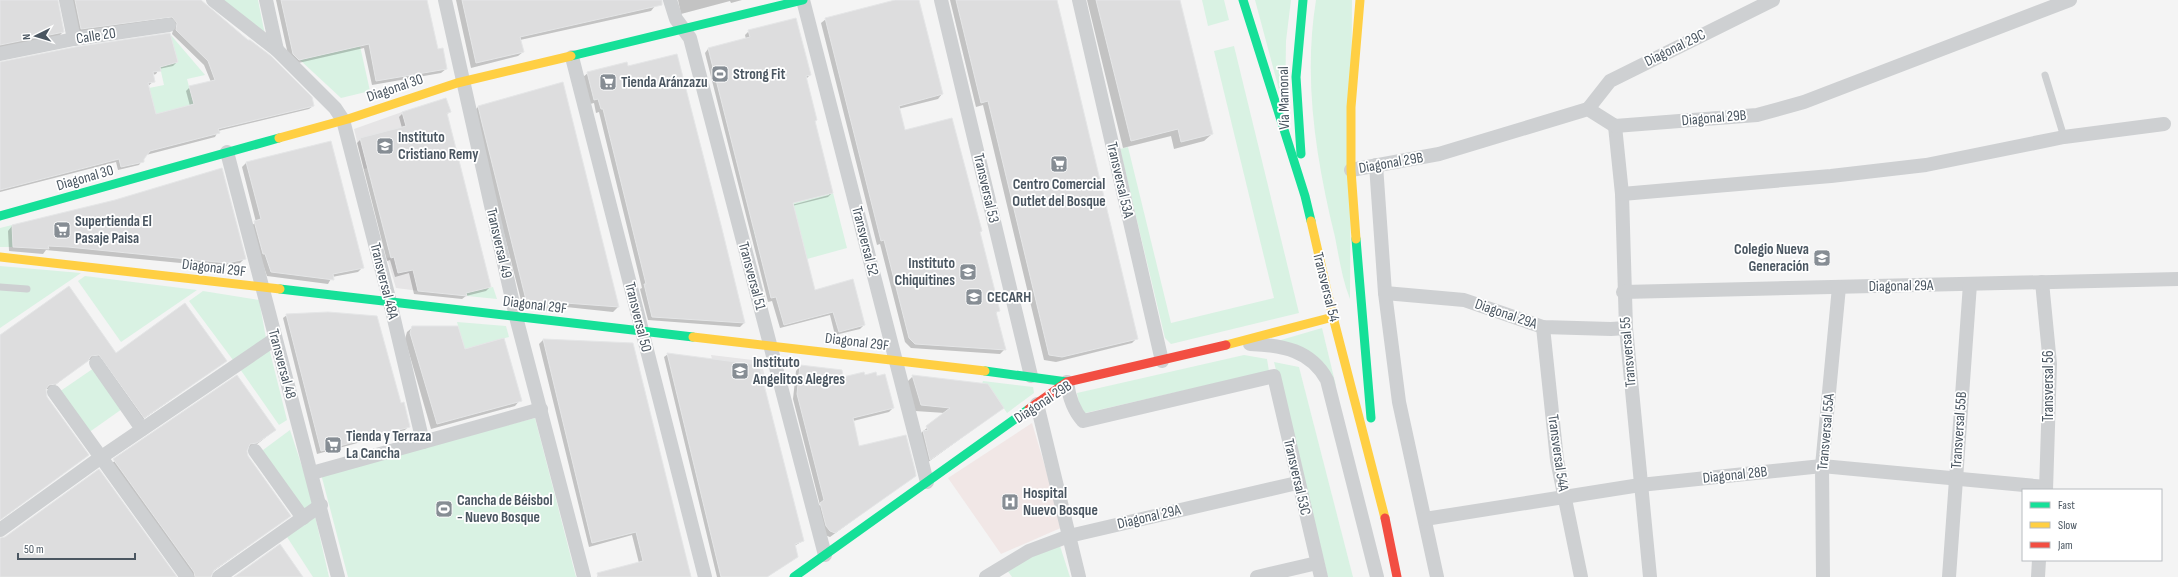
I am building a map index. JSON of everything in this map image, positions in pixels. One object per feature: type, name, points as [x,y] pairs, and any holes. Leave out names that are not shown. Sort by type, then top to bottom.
[{"type":"street","points":[[66,0],[74,39]]},
{"type":"street","points":[[213,0],[277,50],[335,108],[343,120]]},
{"type":"street","points":[[266,0],[277,50]]},
{"type":"street","name":"Transversal 49","points":[[445,0],[516,317],[584,577]]},
{"type":"street","name":"Transversal 51","points":[[670,0],[676,18],[690,38],[825,555]]},
{"type":"street","name":"Diagonal 30","points":[[0,216],[343,120],[413,96],[463,82],[684,30],[776,3],[803,0]]},
{"type":"street","name":"Transversal 52","points":[[803,0],[927,482]]},
{"type":"street","name":"Transversal 53","points":[[941,0],[1031,376]]},
{"type":"street","name":"Transversal 53A","points":[[1079,0],[1162,361]]},
{"type":"street","name":"Transversal 54","points":[[1243,0],[1305,196],[1334,317],[1380,493],[1398,577]]},
{"type":"street","name":"Vía Mamonal","points":[[1303,0],[1296,77],[1305,196]]},
{"type":"street","name":"Diagonal 29C","points":[[1588,109],[1610,80],[1773,0]]},
{"type":"street","name":"Diagonal 29B","points":[[1615,126],[1757,115],[1804,102],[2070,0]]},
{"type":"street","points":[[1362,1],[1351,107],[1351,170],[1366,368],[1380,493]]},
{"type":"street","name":"Calle 20","points":[[0,54],[74,39],[169,25]]},
{"type":"street","name":"Transversal 50","points":[[572,57],[705,577]]},
{"type":"street","points":[[1588,109],[1615,126]]},
{"type":"street","name":"Diagonal 29B","points":[[1351,170],[1440,154],[1588,109]]},
{"type":"street","name":"Transversal 48A","points":[[343,120],[390,302],[423,442]]},
{"type":"street","points":[[1622,194],[1831,176],[1926,165],[2064,137],[2164,124]]},
{"type":"street","name":"Transversal 55","points":[[1615,126],[1622,194],[1623,292],[1640,485],[1650,577]]},
{"type":"street","name":"Transversal 48","points":[[227,152],[338,577]]},
{"type":"street","points":[[1376,165],[1386,293],[1399,402],[1437,577]]},
{"type":"street","name":"Diagonal 29F","points":[[0,257],[895,360],[1031,376],[1067,382]]},
{"type":"street","name":"Diagonal 29A","points":[[1623,292],[2178,279]]},
{"type":"street","name":"Transversal 56","points":[[2042,282],[2050,364],[2046,489]]},
{"type":"street","name":"Transversal 55B","points":[[1949,577],[1970,284]]},
{"type":"street","name":"Transversal 55A","points":[[1823,577],[1822,466],[1839,287]]},
{"type":"street","name":"Diagonal 29A","points":[[1386,293],[1464,300],[1543,327],[1626,328]]},
{"type":"street","name":"Diagonal 29B","points":[[794,577],[1067,382],[1232,344],[1334,317]]},
{"type":"street","name":"Transversal 54A","points":[[1543,327],[1557,460],[1564,496],[1576,543],[1581,577]]},
{"type":"street","points":[[0,530],[100,458],[275,339]]},
{"type":"street","points":[[1232,344],[1273,345],[1287,348],[1306,356],[1323,372],[1327,380],[1336,411],[1377,577]]},
{"type":"street","points":[[96,363],[142,429]]},
{"type":"street","name":"Transversal 53C","points":[[1067,382],[1069,395],[1075,412],[1083,422],[1274,376],[1297,483],[1321,577]]},
{"type":"street","points":[[54,392],[187,577]]},
{"type":"street","points":[[1037,404],[1078,577]]},
{"type":"street","points":[[312,473],[540,409]]},
{"type":"street","points":[[255,451],[303,518]]},
{"type":"street","name":"Diagonal 28B","points":[[1425,519],[1640,485],[1822,466],[1956,478],[2046,489]]},
{"type":"street","name":"Diagonal 29A","points":[[986,577],[1028,550],[1069,536],[1297,483]]},
{"type":"street","points":[[219,577],[320,505]]},
{"type":"street","points":[[2038,577],[2039,561]]},
{"type":"street","points":[[1257,577],[1317,563]]},
{"type":"lane","points":[[2045,75],[2064,137]]},
{"type":"lane","points":[[0,287],[27,289]]},
{"type":"shaded area","name":"Instituto Cristiano Remy","points":[[402,112],[413,156],[364,169],[354,129]]},
{"type":"shaded area","points":[[424,249],[435,293],[396,288],[387,258]]},
{"type":"shaded area","name":"Instituto Angelitos Alegres","points":[[711,355],[761,361],[767,385],[722,397]]},
{"type":"shaded area","name":"Hospital Nuevo Bosque","points":[[1032,423],[1063,527],[1001,554],[948,478]]},
{"type":"green space","points":[[221,0],[258,0],[265,35]]},
{"type":"green space","points":[[1202,0],[1224,0],[1229,20],[1208,26]]},
{"type":"green space","points":[[1255,0],[1291,0],[1286,41],[1285,112]]},
{"type":"green space","points":[[1316,0],[1352,0],[1350,299],[1343,276],[1328,208],[1317,149],[1311,90],[1312,30]]},
{"type":"green space","points":[[170,34],[205,75],[187,79],[196,114],[156,114],[149,88],[164,85],[160,67],[178,62]]},
{"type":"green space","points":[[360,46],[370,91],[341,98],[300,60]]},
{"type":"green space","points":[[1234,46],[1299,313],[1171,344],[1165,338],[1120,149],[1128,147],[1171,323],[1274,298],[1214,51]]},
{"type":"green space","points":[[833,193],[847,248],[807,259],[800,232],[757,243],[753,229],[796,218],[793,203]]},
{"type":"green space","points":[[12,225],[13,247],[0,247],[0,228]]},
{"type":"green space","points":[[0,266],[81,273],[0,328]]},
{"type":"green space","points":[[85,276],[197,290],[121,342],[78,281]]},
{"type":"green space","points":[[493,287],[497,299],[467,296],[466,293]]},
{"type":"green space","points":[[203,291],[259,300],[266,338],[233,360],[189,301]]},
{"type":"green space","points":[[457,322],[506,326],[509,337],[465,349]]},
{"type":"green space","points":[[1322,328],[1336,386],[1274,342]]},
{"type":"green space","points":[[269,348],[287,420],[279,425],[240,369]]},
{"type":"green space","points":[[1244,355],[1267,359],[1269,371],[1081,414],[1077,393]]},
{"type":"green space","points":[[1274,362],[1299,367],[1353,577],[1328,577]]},
{"type":"green space","points":[[94,368],[122,409],[88,433],[59,392]]},
{"type":"green space","points":[[983,381],[1033,387],[1034,393],[1007,413],[988,385],[982,384]]},
{"type":"green space","name":"Cancha de Béisbol - Nuevo Bosque","points":[[535,418],[576,577],[348,577],[321,474]]},
{"type":"green space","points":[[290,430],[314,503],[302,512],[259,453]]},
{"type":"green space","points":[[315,516],[329,577],[313,577],[287,537]]},
{"type":"green space","points":[[1060,546],[1070,577],[1012,577],[1007,570],[1038,550]]},
{"type":"building","points":[[0,0],[58,0],[64,32],[0,45]]},
{"type":"building","points":[[75,0],[201,0],[248,40],[271,56],[312,97],[314,106],[218,129],[220,133],[150,151],[144,159],[144,162],[121,167],[119,159],[0,190],[0,62],[75,47],[170,33],[178,62],[160,67],[161,71],[153,72],[155,82],[148,83],[156,114],[194,104],[189,86],[215,80],[208,61],[176,30],[177,23],[172,17],[81,29]]},
{"type":"building","points":[[281,0],[427,0],[438,49],[443,48],[447,69],[376,81],[369,44],[299,60],[293,54]]},
{"type":"building","points":[[462,0],[662,0],[662,5],[520,37],[524,52],[476,63]]},
{"type":"building","points":[[895,0],[919,0],[943,94],[899,106],[905,130],[952,118],[982,231],[980,232],[1000,311],[996,312],[1006,350],[915,344],[909,338],[884,240],[881,241],[825,18]]},
{"type":"building","points":[[956,0],[1057,0],[1138,339],[1062,357],[1049,355],[988,101],[981,103]]},
{"type":"building","points":[[1096,0],[1180,0],[1213,134],[1181,142],[1178,129],[1131,141]]},
{"type":"building","points":[[796,18],[811,75],[806,76],[817,120],[815,121],[833,193],[793,203],[815,290],[853,279],[865,325],[839,332],[833,312],[784,325],[776,297],[771,298],[708,48],[750,37],[748,30]]},
{"type":"building","points":[[677,54],[745,323],[652,317],[644,284],[646,284],[603,109],[601,109],[598,99],[594,100],[587,72],[627,62],[628,66]]},
{"type":"building","points":[[563,82],[619,307],[565,303],[566,308],[527,304],[478,106]]},
{"type":"building","points":[[446,98],[451,112],[447,113],[491,287],[466,293],[467,296],[418,291],[413,270],[398,273],[394,257],[391,258],[360,138],[406,126],[402,112]]},
{"type":"building","points":[[331,141],[364,268],[333,274],[334,280],[271,272],[265,254],[263,254],[254,221],[261,219],[246,162]]},
{"type":"building","points":[[222,168],[246,259],[227,263],[68,247],[48,246],[49,249],[13,247],[12,225],[115,200]]},
{"type":"building","points":[[69,286],[116,353],[185,303],[227,361],[144,418],[99,355],[91,356],[88,361],[56,384],[49,385],[46,389],[47,397],[89,455],[0,520],[0,335]]},
{"type":"building","points":[[328,312],[377,316],[401,403],[404,402],[410,427],[321,451],[286,314]]},
{"type":"building","points":[[412,326],[458,326],[465,349],[504,338],[522,401],[437,424],[410,333]]},
{"type":"building","points":[[543,339],[633,343],[691,577],[598,577],[597,573],[643,561],[636,532],[592,543]]},
{"type":"building","points":[[667,353],[759,365],[804,541],[795,544],[798,557],[767,577],[721,577]]},
{"type":"building","points":[[800,365],[842,370],[843,377],[864,372],[865,375],[876,372],[877,376],[885,374],[894,408],[853,418],[859,446],[906,435],[915,470],[916,476],[835,533],[830,531],[826,526],[820,503],[824,500],[797,394]]},
{"type":"building","points":[[237,375],[276,430],[257,443],[250,444],[247,451],[248,456],[291,516],[214,570],[211,577],[195,577],[194,572],[113,459]]},
{"type":"building","points":[[912,375],[988,384],[1004,408],[930,460],[923,431],[928,430],[926,426],[950,408],[921,405]]},
{"type":"building","points":[[99,469],[177,577],[0,577],[0,538],[5,537]]},
{"type":"building","points":[[280,544],[303,577],[234,577]]},
{"type":"traffic: fast","points":[[571,56],[803,0]]},
{"type":"traffic: fast","points":[[1243,0],[1305,196],[1311,221]]},
{"type":"traffic: fast","points":[[1301,154],[1296,77],[1303,0]]},
{"type":"traffic: fast","points":[[0,216],[279,138]]},
{"type":"traffic: fast","points":[[1356,239],[1371,418]]},
{"type":"traffic: fast","points":[[280,289],[693,337]]},
{"type":"traffic: fast","points":[[985,371],[1067,382]]},
{"type":"traffic: fast","points":[[794,577],[1029,409]]},
{"type":"traffic: slow","points":[[1356,239],[1351,170],[1351,107],[1360,0]]},
{"type":"traffic: slow","points":[[279,138],[348,119],[457,83],[571,56]]},
{"type":"traffic: slow","points":[[1311,221],[1333,317],[1385,518]]},
{"type":"traffic: slow","points":[[0,257],[280,289]]},
{"type":"traffic: slow","points":[[1226,345],[1333,317]]},
{"type":"traffic: slow","points":[[693,337],[985,371]]},
{"type":"traffic: jam","points":[[1029,409],[1067,382],[1226,345]]},
{"type":"traffic: jam","points":[[1385,518],[1397,577]]},
{"type":"place","name":"Strong Fit","points":[[720,74]]},
{"type":"place","name":"Tienda Aránzazu","points":[[608,82]]},
{"type":"place","name":"Instituto Cristiano Remy","points":[[385,146]]},
{"type":"place","name":"Centro Comercial Outlet del Bosque","points":[[1059,164]]},
{"type":"place","name":"Supertienda El Pasaje Paisa","points":[[62,230]]},
{"type":"place","name":"Colegio Nueva Generación","points":[[1822,258]]},
{"type":"place","name":"Instituto Chiquitines","points":[[968,272]]},
{"type":"place","name":"CECARH","points":[[974,297]]},
{"type":"place","name":"Instituto Angelitos Alegres","points":[[740,371]]},
{"type":"place","name":"Tienda y Terraza La Cancha","points":[[333,445]]},
{"type":"place","name":"Hospital Nuevo Bosque","points":[[1010,502]]},
{"type":"place","name":"Cancha de Béisbol - Nuevo Bosque","points":[[444,509]]}]
